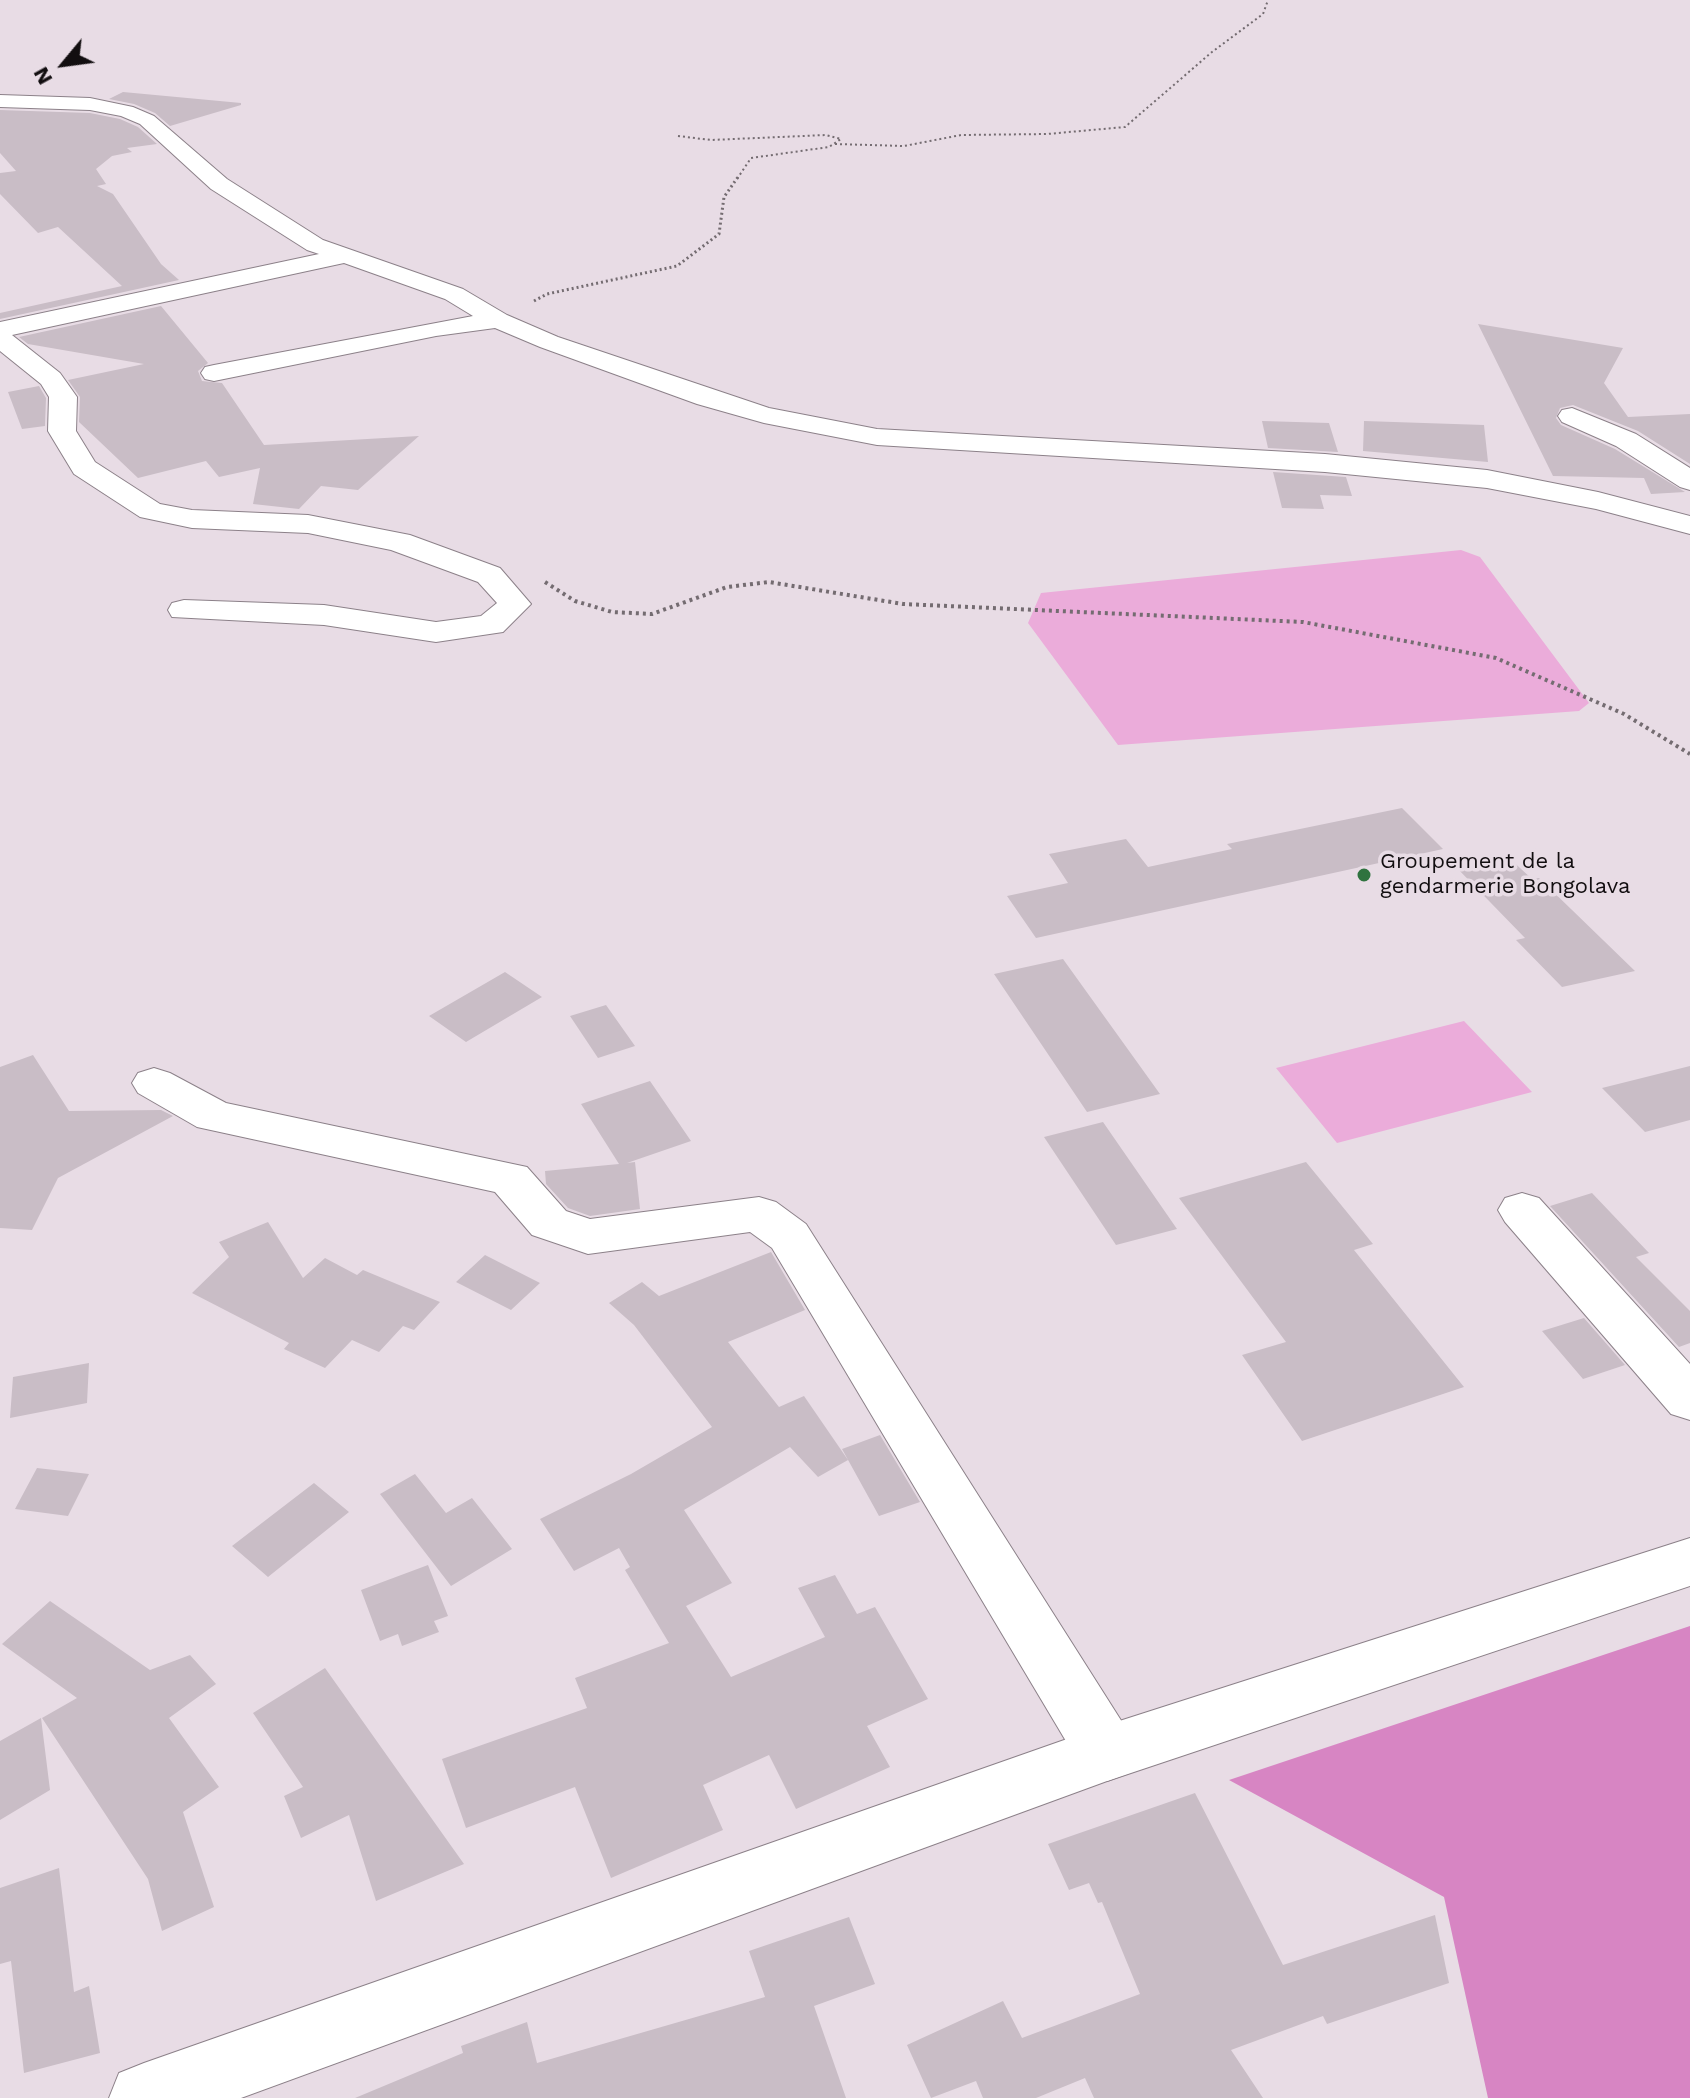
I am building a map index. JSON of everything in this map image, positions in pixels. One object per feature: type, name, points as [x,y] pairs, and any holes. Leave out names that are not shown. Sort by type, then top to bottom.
[{"type":"street","points":[[0,101],[90,104],[126,111],[147,120],[219,184],[315,245],[454,294],[498,320],[707,398],[764,415],[877,437],[1325,463],[1487,479],[1598,501],[1690,525]]},
{"type":"street","points":[[0,330],[345,256]]},
{"type":"street","points":[[214,373],[436,328],[498,320]]},
{"type":"street","points":[[0,338],[51,379],[63,397],[62,431],[84,468],[151,511],[192,519],[308,524],[399,542],[489,575],[515,604],[491,625],[436,632],[324,615],[184,610]]},
{"type":"street","points":[[1572,416],[1626,440],[1690,481]]},
{"type":"street","points":[[154,1083],[213,1116],[510,1179],[549,1223],[588,1237],[759,1214],[789,1236],[1107,1753]]},
{"type":"street","points":[[1522,1210],[1690,1399]]},
{"type":"street","points":[[144,2098],[1107,1753],[1690,1562]]},
{"type":"path","points":[[498,320],[547,294],[677,266],[719,234],[724,197],[751,158],[834,144],[904,146],[961,135],[1047,134],[1125,127],[1212,52],[1263,14],[1268,0]]},
{"type":"path","points":[[678,136],[711,140],[826,135],[841,139],[834,144]]},
{"type":"path","points":[[489,575],[512,574],[547,582],[575,601],[612,612],[652,614],[727,587],[769,582],[903,604],[1303,622],[1496,658],[1624,714],[1690,754]]},
{"type":"shaded area","points":[[1461,550],[1480,557],[1589,703],[1579,711],[1118,745],[1028,623],[1041,593]]},
{"type":"shaded area","points":[[1464,1021],[1532,1092],[1337,1143],[1276,1068]]},
{"type":"shaded area","points":[[1690,1626],[1690,2098],[1488,2098],[1444,1897],[1229,1780]]},
{"type":"building","points":[[123,92],[241,105],[170,126],[155,113],[134,104],[109,99]]},
{"type":"building","points":[[0,110],[90,113],[120,119],[138,127],[157,144],[127,148],[132,152],[112,156],[96,169],[106,184],[97,186],[113,194],[161,264],[179,280],[0,319],[0,313],[122,286],[58,227],[38,233],[0,194],[0,173],[16,171],[0,153]]},
{"type":"building","points":[[161,306],[208,363],[198,371],[202,381],[222,383],[264,445],[419,436],[358,490],[321,486],[299,509],[253,504],[260,468],[219,477],[206,461],[138,478],[79,422],[80,397],[68,380],[144,364],[28,344],[19,337]]},
{"type":"building","points":[[1478,324],[1623,348],[1604,383],[1628,417],[1690,414],[1690,464],[1638,431],[1573,405],[1560,408],[1556,418],[1561,425],[1615,449],[1685,492],[1651,494],[1644,478],[1553,476]]},
{"type":"building","points":[[39,386],[46,398],[45,426],[22,429],[8,392]]},
{"type":"building","points":[[1262,421],[1329,423],[1338,452],[1268,448]]},
{"type":"building","points":[[1364,421],[1484,425],[1488,462],[1363,451]]},
{"type":"building","points":[[1273,472],[1346,477],[1352,496],[1320,495],[1324,509],[1282,508]]},
{"type":"building","points":[[1402,808],[1443,849],[1036,938],[1007,896],[1068,883],[1049,854],[1126,839],[1148,867],[1232,849],[1227,844]]},
{"type":"building","points":[[1508,857],[1532,879],[1539,878],[1635,971],[1562,987],[1516,940],[1525,938],[1456,867]]},
{"type":"building","points":[[1063,959],[1160,1094],[1087,1112],[994,974]]},
{"type":"building","points":[[505,972],[542,997],[466,1042],[429,1016]]},
{"type":"building","points":[[606,1005],[635,1046],[598,1058],[570,1016]]},
{"type":"building","points":[[33,1055],[69,1111],[161,1110],[173,1116],[58,1178],[32,1230],[0,1228],[0,1067]]},
{"type":"building","points":[[1690,1066],[1690,1120],[1645,1132],[1602,1088]]},
{"type":"building","points":[[650,1081],[691,1141],[627,1163],[635,1162],[640,1209],[590,1216],[568,1208],[546,1184],[545,1171],[619,1164],[581,1104]]},
{"type":"building","points":[[1103,1122],[1177,1229],[1116,1245],[1044,1137]]},
{"type":"building","points":[[1306,1162],[1373,1244],[1354,1250],[1464,1387],[1302,1441],[1242,1355],[1286,1342],[1179,1198]]},
{"type":"building","points":[[1592,1193],[1649,1253],[1636,1257],[1690,1311],[1690,1343],[1679,1347],[1550,1206]]},
{"type":"building","points":[[268,1222],[303,1278],[325,1258],[357,1275],[363,1270],[440,1302],[414,1330],[403,1326],[379,1352],[352,1340],[325,1368],[284,1349],[289,1343],[192,1293],[229,1257],[219,1242]]},
{"type":"building","points":[[771,1252],[805,1310],[728,1342],[779,1407],[804,1396],[848,1460],[818,1477],[790,1447],[684,1510],[732,1583],[686,1606],[731,1677],[825,1637],[798,1588],[835,1575],[857,1614],[875,1607],[928,1699],[867,1726],[890,1767],[796,1809],[769,1755],[703,1785],[723,1830],[611,1878],[575,1787],[466,1828],[442,1759],[587,1708],[575,1678],[669,1643],[625,1570],[630,1567],[619,1548],[574,1571],[540,1519],[631,1474],[712,1427],[634,1325],[609,1303],[642,1282],[659,1296]]},
{"type":"building","points":[[485,1255],[540,1283],[511,1310],[456,1282]]},
{"type":"building","points":[[1584,1318],[1625,1365],[1583,1379],[1542,1331]]},
{"type":"building","points":[[89,1363],[87,1403],[10,1418],[13,1377]]},
{"type":"building","points":[[880,1435],[920,1502],[879,1516],[842,1449]]},
{"type":"building","points":[[37,1468],[89,1474],[68,1516],[15,1509]]},
{"type":"building","points":[[415,1474],[446,1513],[472,1498],[512,1549],[451,1586],[380,1494]]},
{"type":"building","points":[[314,1483],[349,1512],[268,1577],[232,1546]]},
{"type":"building","points":[[428,1565],[448,1616],[434,1621],[439,1632],[402,1646],[398,1634],[380,1641],[361,1590]]},
{"type":"building","points":[[50,1601],[150,1670],[190,1655],[216,1684],[169,1718],[219,1787],[183,1812],[214,1907],[162,1931],[148,1879],[42,1718],[77,1698],[2,1644]]},
{"type":"building","points":[[325,1668],[464,1864],[376,1901],[349,1815],[301,1838],[284,1796],[303,1787],[253,1713]]},
{"type":"building","points":[[41,1718],[50,1790],[0,1820],[0,1741]]},
{"type":"building","points":[[1195,1793],[1283,1965],[1435,1915],[1449,1983],[1327,2024],[1323,2016],[1231,2050],[1263,2098],[1094,2098],[1085,2078],[1036,2098],[983,2098],[976,2081],[931,2098],[907,2045],[1003,2001],[1022,2038],[1140,1994],[1102,1902],[1098,1903],[1089,1883],[1069,1890],[1048,1844]]},
{"type":"building","points":[[59,1868],[74,1992],[89,1986],[100,2053],[24,2073],[11,1961],[0,1964],[0,1888]]},
{"type":"building","points":[[849,1917],[875,1984],[814,2006],[846,2098],[355,2098],[463,2053],[461,2046],[527,2022],[537,2063],[765,1997],[749,1951]]},
{"type":"place","name":"Groupement de la gendarmerie Bongolava","points":[[1364,875]]}]
